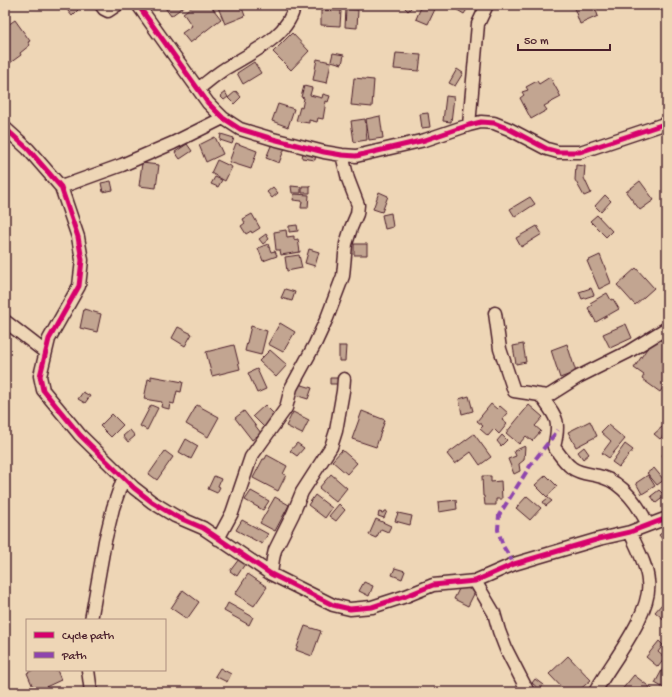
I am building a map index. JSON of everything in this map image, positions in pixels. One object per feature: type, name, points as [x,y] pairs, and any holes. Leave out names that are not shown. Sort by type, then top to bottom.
[{"type":"street","points":[[101,5],[108,11],[117,5]]},
{"type":"street","points":[[138,5],[208,103],[223,118],[240,129],[274,139],[342,155],[356,156],[417,141],[481,122],[494,123],[509,128],[547,149],[558,152],[580,152],[667,123]]},
{"type":"street","points":[[198,89],[221,71],[270,40],[289,22],[294,12],[294,5]]},
{"type":"street","points":[[469,125],[478,24],[487,5]]},
{"type":"street","points":[[61,187],[122,165],[173,143],[223,118]]},
{"type":"street","points":[[5,128],[28,149],[61,187],[78,237],[82,260],[79,286],[49,338],[40,376],[43,390],[80,435],[123,479],[152,502],[175,516],[203,528],[271,574],[333,605],[350,609],[372,607],[433,585],[475,581],[514,564],[630,532],[667,518]]},
{"type":"street","points":[[218,539],[232,513],[252,458],[286,408],[291,388],[318,338],[336,298],[343,276],[346,244],[357,214],[358,205],[348,178],[342,155]]},
{"type":"street","points":[[495,313],[500,349],[514,391],[540,396],[548,396],[578,377],[628,352],[667,328]]},
{"type":"street","points":[[5,321],[45,352]]},
{"type":"street","points":[[271,574],[276,550],[302,492],[331,447],[336,431],[344,379]]},
{"type":"street","points":[[540,396],[556,416],[558,430],[554,447],[566,462],[579,472],[605,478],[626,492],[638,506],[648,525]]},
{"type":"street","points":[[91,619],[105,541],[123,479]]},
{"type":"street","points":[[595,692],[633,630],[644,608],[648,593],[648,580],[637,547],[630,532]]},
{"type":"street","points":[[475,581],[494,613],[506,649],[528,692]]},
{"type":"street","points":[[88,671],[91,692]]},
{"type":"building","points":[[73,5],[78,10],[72,16],[64,6]]},
{"type":"building","points":[[163,5],[186,5],[171,16]]},
{"type":"building","points":[[194,5],[210,5],[221,19],[190,43],[182,33],[192,26],[183,13]]},
{"type":"building","points":[[217,5],[241,5],[245,16],[225,24]]},
{"type":"building","points":[[276,5],[291,5],[291,8],[276,8]]},
{"type":"building","points":[[363,5],[363,6],[347,6]]},
{"type":"building","points":[[402,5],[414,5],[408,11]]},
{"type":"building","points":[[422,5],[437,5],[428,24],[416,19]]},
{"type":"building","points":[[449,5],[470,5],[464,14]]},
{"type":"building","points":[[573,5],[594,5],[598,16],[580,24]]},
{"type":"building","points":[[346,9],[358,10],[357,28],[345,27]]},
{"type":"building","points":[[321,10],[341,11],[340,26],[321,25]]},
{"type":"building","points":[[15,20],[30,41],[28,42],[30,45],[20,53],[21,55],[10,63],[5,56],[5,27]]},
{"type":"building","points":[[292,33],[309,51],[291,70],[273,52]]},
{"type":"building","points":[[333,53],[344,55],[342,64],[331,61]]},
{"type":"building","points":[[396,53],[421,55],[419,71],[394,69]]},
{"type":"building","points":[[317,59],[331,62],[327,83],[313,80]]},
{"type":"building","points":[[254,62],[261,73],[243,84],[237,73]]},
{"type":"building","points":[[457,69],[463,73],[455,86],[449,83]]},
{"type":"building","points":[[550,77],[561,97],[544,106],[547,110],[531,119],[520,98],[524,95],[522,92],[528,90],[526,87],[537,81],[539,84]]},
{"type":"building","points":[[354,78],[374,80],[372,107],[351,105]]},
{"type":"building","points":[[304,86],[312,88],[310,95],[322,98],[323,94],[330,96],[328,102],[326,101],[323,119],[318,118],[317,122],[309,120],[309,123],[296,121],[300,107],[302,108],[304,98],[301,97]]},
{"type":"building","points":[[236,91],[241,97],[234,104],[228,98]]},
{"type":"building","points":[[225,92],[228,97],[224,100],[220,96]]},
{"type":"building","points":[[446,96],[454,97],[451,122],[443,121]]},
{"type":"building","points":[[278,104],[294,109],[288,127],[272,121]]},
{"type":"building","points":[[428,113],[430,127],[422,128],[420,114]]},
{"type":"building","points":[[380,116],[383,138],[369,140],[366,119]]},
{"type":"building","points":[[365,119],[367,140],[354,142],[351,121]]},
{"type":"building","points":[[221,134],[234,138],[232,144],[220,140]]},
{"type":"building","points":[[215,137],[223,154],[206,162],[199,145]]},
{"type":"building","points":[[273,141],[286,145],[279,163],[266,158]]},
{"type":"building","points":[[236,143],[257,151],[251,169],[229,162]]},
{"type":"building","points":[[187,144],[192,151],[180,159],[175,152]]},
{"type":"building","points":[[303,152],[316,154],[315,160],[302,158]]},
{"type":"building","points":[[217,160],[232,167],[225,181],[211,173]]},
{"type":"building","points":[[142,163],[159,165],[156,188],[139,186]]},
{"type":"building","points":[[576,165],[585,166],[584,178],[591,193],[584,196],[575,180]]},
{"type":"building","points":[[215,177],[222,180],[218,187],[211,184]]},
{"type":"building","points":[[111,181],[113,190],[103,192],[101,183]]},
{"type":"building","points":[[640,181],[654,200],[640,210],[626,192]]},
{"type":"building","points":[[291,186],[301,187],[301,193],[292,193]]},
{"type":"building","points":[[302,186],[310,186],[310,193],[302,193]]},
{"type":"building","points":[[273,187],[278,193],[272,198],[267,192]]},
{"type":"building","points":[[379,192],[388,196],[382,212],[373,209]]},
{"type":"building","points":[[294,194],[309,195],[308,208],[301,208],[302,201],[293,200]]},
{"type":"building","points":[[605,195],[611,201],[601,212],[595,206]]},
{"type":"building","points":[[530,197],[535,204],[515,217],[510,209]]},
{"type":"building","points":[[391,213],[393,227],[385,229],[382,215]]},
{"type":"building","points":[[252,214],[260,228],[252,233],[251,231],[246,234],[241,226],[245,223],[243,219]]},
{"type":"building","points":[[597,215],[612,231],[606,237],[590,221]]},
{"type":"building","points":[[297,225],[298,231],[289,232],[289,226]]},
{"type":"building","points":[[537,226],[542,234],[521,247],[516,238]]},
{"type":"building","points":[[286,230],[287,237],[294,236],[294,240],[298,239],[300,252],[281,255],[280,250],[276,250],[274,232]]},
{"type":"building","points":[[266,234],[269,239],[263,244],[259,239]]},
{"type":"building","points":[[268,244],[271,252],[275,251],[277,256],[263,261],[258,248]]},
{"type":"building","points":[[354,244],[367,244],[367,255],[354,255]]},
{"type":"building","points":[[309,249],[319,252],[315,266],[305,263]]},
{"type":"building","points":[[299,255],[302,268],[287,271],[285,257]]},
{"type":"building","points":[[600,255],[611,283],[599,289],[587,261]]},
{"type":"building","points":[[636,268],[654,288],[635,305],[617,285]]},
{"type":"building","points":[[591,288],[594,295],[582,299],[579,292]]},
{"type":"building","points":[[285,289],[295,292],[292,301],[281,298]]},
{"type":"building","points":[[607,293],[619,309],[596,322],[588,308],[592,305],[590,303]]},
{"type":"building","points":[[84,309],[101,314],[97,332],[80,328]]},
{"type":"building","points":[[280,323],[295,332],[283,352],[268,344]]},
{"type":"building","points":[[626,324],[632,338],[610,348],[603,334]]},
{"type":"building","points":[[251,326],[267,331],[261,355],[245,351]]},
{"type":"building","points":[[178,327],[192,334],[185,346],[172,338]]},
{"type":"building","points":[[656,335],[667,343],[667,382],[660,392],[642,379],[644,375],[634,368]]},
{"type":"building","points":[[523,344],[526,362],[516,364],[513,346]]},
{"type":"building","points":[[567,344],[576,372],[560,378],[551,350]]},
{"type":"building","points":[[234,345],[240,369],[212,376],[206,352]]},
{"type":"building","points":[[339,346],[346,346],[345,361],[339,361]]},
{"type":"building","points":[[270,350],[287,365],[276,377],[259,361]]},
{"type":"building","points":[[257,369],[266,389],[257,393],[248,373]]},
{"type":"building","points":[[151,376],[183,382],[181,392],[177,391],[174,404],[170,403],[169,409],[161,407],[162,402],[144,399],[148,379],[151,380]]},
{"type":"building","points":[[330,378],[340,378],[340,384],[330,384]]},
{"type":"building","points":[[299,384],[312,388],[308,399],[295,395]]},
{"type":"building","points":[[83,392],[90,396],[85,403],[78,399]]},
{"type":"building","points":[[469,396],[473,411],[462,414],[459,399]]},
{"type":"building","points":[[491,404],[497,409],[500,406],[508,413],[502,420],[507,424],[499,434],[494,429],[488,436],[480,429],[483,426],[477,421]]},
{"type":"building","points":[[151,405],[158,408],[147,430],[140,426]]},
{"type":"building","points":[[197,405],[219,417],[208,437],[186,424]]},
{"type":"building","points":[[265,405],[277,417],[266,429],[253,416]]},
{"type":"building","points":[[529,405],[543,417],[535,426],[541,431],[532,441],[526,436],[519,444],[506,433]]},
{"type":"building","points":[[244,411],[261,433],[252,440],[235,418]]},
{"type":"building","points":[[362,411],[385,420],[376,447],[352,439]]},
{"type":"building","points":[[293,412],[309,420],[302,434],[286,426]]},
{"type":"building","points":[[112,414],[123,425],[111,437],[100,426]]},
{"type":"building","points":[[590,421],[597,436],[576,447],[568,432]]},
{"type":"building","points":[[608,425],[625,439],[609,458],[602,453],[611,441],[601,432]]},
{"type":"building","points":[[662,427],[667,432],[660,439],[654,434]]},
{"type":"building","points":[[130,430],[135,436],[128,442],[123,436]]},
{"type":"building","points":[[474,434],[491,457],[480,465],[471,452],[455,464],[447,454]]},
{"type":"building","points":[[502,435],[507,440],[501,446],[497,441]]},
{"type":"building","points":[[186,439],[198,446],[191,459],[179,452]]},
{"type":"building","points":[[297,443],[304,448],[297,456],[290,451]]},
{"type":"building","points":[[625,444],[633,450],[619,467],[612,462]]},
{"type":"building","points":[[525,446],[524,460],[519,464],[520,471],[514,474],[508,459],[516,456],[514,451]]},
{"type":"building","points":[[584,447],[589,454],[583,459],[578,452]]},
{"type":"building","points":[[342,450],[357,463],[347,474],[332,461]]},
{"type":"building","points":[[165,451],[173,457],[157,480],[149,474]]},
{"type":"building","points":[[667,451],[667,461],[662,455]]},
{"type":"building","points":[[267,455],[287,466],[283,474],[286,475],[278,491],[253,478],[263,459],[265,459]]},
{"type":"building","points":[[654,468],[664,480],[657,485],[647,473]]},
{"type":"building","points":[[331,474],[347,488],[336,502],[319,488]]},
{"type":"building","points":[[546,475],[557,486],[547,497],[535,485]]},
{"type":"building","points":[[648,475],[655,486],[642,494],[636,483]]},
{"type":"building","points":[[214,476],[221,479],[218,486],[220,487],[217,493],[208,489]]},
{"type":"building","points":[[482,476],[491,476],[491,482],[501,481],[502,499],[496,499],[496,505],[485,505]]},
{"type":"building","points":[[659,490],[665,496],[656,503],[651,496]]},
{"type":"building","points":[[251,491],[269,501],[263,510],[245,500]]},
{"type":"building","points":[[315,495],[332,508],[325,518],[308,505]]},
{"type":"building","points":[[527,496],[541,508],[530,520],[516,508]]},
{"type":"building","points":[[275,497],[289,505],[275,531],[260,523]]},
{"type":"building","points":[[548,498],[552,501],[546,506],[543,502]]},
{"type":"building","points":[[456,500],[457,509],[439,512],[438,502]]},
{"type":"building","points":[[339,504],[345,510],[336,521],[329,516]]},
{"type":"building","points":[[384,511],[387,511],[384,518],[378,516],[379,512],[383,513]]},
{"type":"building","points":[[398,513],[412,516],[410,525],[395,521]]},
{"type":"building","points":[[376,519],[391,526],[388,532],[381,529],[376,538],[369,535]]},
{"type":"building","points":[[242,520],[268,534],[262,544],[236,530]]},
{"type":"building","points":[[667,529],[667,545],[659,535]]},
{"type":"building","points":[[239,559],[245,564],[237,576],[230,571]]},
{"type":"building","points":[[395,568],[405,571],[402,579],[392,575]]},
{"type":"building","points":[[248,574],[267,587],[254,606],[235,594]]},
{"type":"building","points":[[364,582],[373,586],[369,596],[359,591]]},
{"type":"building","points":[[461,585],[475,592],[468,606],[454,599]]},
{"type":"building","points":[[183,590],[199,602],[187,619],[171,608]]},
{"type":"building","points":[[228,603],[253,617],[249,625],[224,611]]},
{"type":"building","points":[[662,604],[667,609],[667,622],[655,612]]},
{"type":"building","points":[[305,626],[321,631],[312,656],[296,650]]},
{"type":"building","points":[[659,641],[663,645],[658,652],[665,658],[658,667],[646,657]]},
{"type":"building","points":[[568,656],[591,680],[577,692],[566,692],[549,674]]},
{"type":"building","points":[[667,661],[667,690],[655,683]]},
{"type":"building","points":[[220,668],[231,674],[227,682],[215,676]]},
{"type":"building","points":[[31,671],[57,671],[61,680],[35,692],[27,673]]},
{"type":"building","points":[[634,675],[656,692],[620,692]]},
{"type":"building","points":[[535,679],[543,685],[540,690],[532,683]]},
{"type":"marked path","points":[[514,564],[503,546],[498,530],[499,515],[530,466],[558,430]]},
{"type":"cycle path","points":[[138,5],[208,103],[223,118],[240,129],[324,152],[356,156],[425,140],[481,122],[494,123],[509,129],[547,149],[558,152],[580,152],[667,123]]},
{"type":"cycle path","points":[[5,128],[28,149],[61,187],[78,237],[82,260],[79,286],[49,339],[40,376],[43,390],[80,435],[134,488],[152,502],[175,516],[203,528],[271,574],[333,605],[350,609],[372,607],[433,585],[475,581],[514,564],[599,539],[630,532],[667,518]]}]
